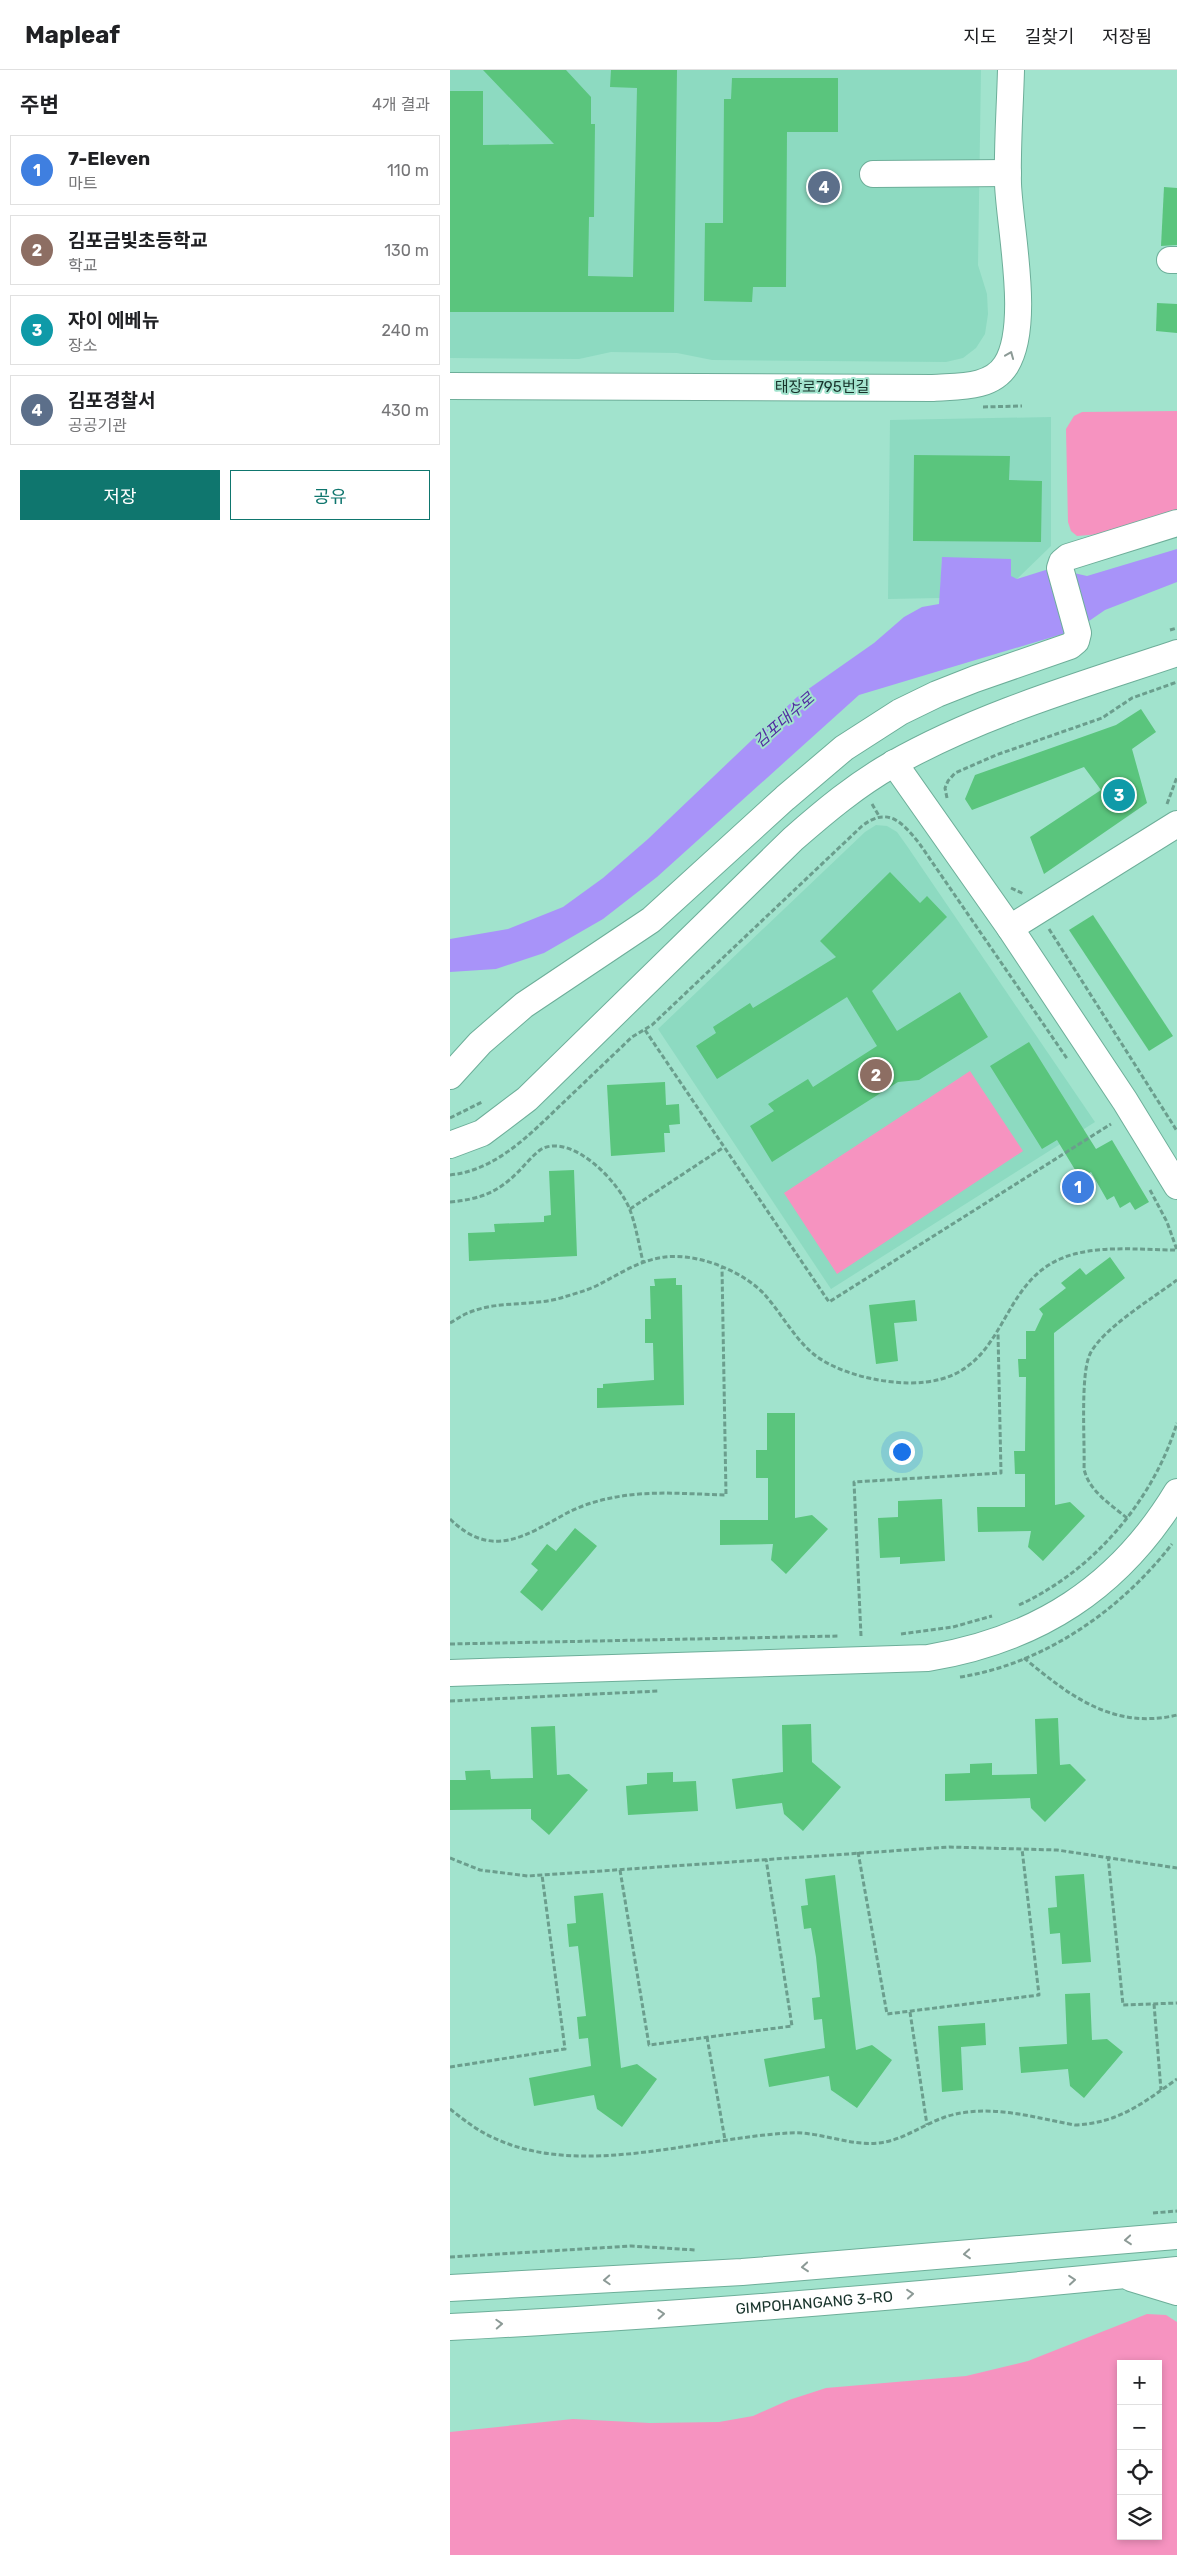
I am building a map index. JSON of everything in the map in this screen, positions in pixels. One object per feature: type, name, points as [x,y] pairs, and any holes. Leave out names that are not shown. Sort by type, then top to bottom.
[{"type":"street","name":"태장로795번길","points":[[450,371],[932,375],[966,373],[980,368],[990,358],[1000,324],[1000,230],[1008,179],[1011,70]]},
{"type":"street","name":"태장로795번길","points":[[450,386],[933,388],[978,384],[993,377],[1006,366],[1013,349],[1018,321],[1014,228],[1008,179]]},
{"type":"street","points":[[873,180],[1008,179]]},
{"type":"street","points":[[450,1076],[480,1043],[524,1005],[651,920],[792,791],[844,748],[900,712],[930,698],[975,678],[1070,646],[1076,641],[1078,633],[1060,568],[1062,562],[1068,557],[1177,523]]},
{"type":"street","points":[[450,1145],[482,1132],[527,1099],[800,833],[843,796],[894,763],[978,724],[1177,653]]},
{"type":"street","points":[[894,763],[1010,928],[1124,1100],[1177,1186]]},
{"type":"street","points":[[1010,928],[1171,816]]},
{"type":"street","points":[[450,1673],[895,1660],[928,1658],[972,1649],[1020,1633],[1045,1622],[1096,1588],[1141,1544],[1164,1515],[1177,1492]]},
{"type":"street","points":[[450,2288],[742,2272],[1177,2236]]},
{"type":"street","name":"GIMPOHANGANG 3-RO","points":[[450,2327],[562,2321],[1123,2276],[1177,2270]]},
{"type":"street","points":[[1123,2276],[1148,2285],[1177,2292]]},
{"type":"path","points":[[951,804],[945,788],[955,773],[996,755],[1102,718],[1132,698],[1177,682]]},
{"type":"path","points":[[1171,816],[1177,777]]},
{"type":"path","points":[[450,1176],[478,1169],[498,1158],[527,1137],[632,1037],[652,1025],[862,826],[879,816],[889,816],[904,826],[919,843],[1072,1065]]},
{"type":"path","points":[[1009,886],[1015,892],[1024,894],[1034,892]]},
{"type":"path","points":[[1049,923],[1048,931],[1177,1131]]},
{"type":"path","points":[[645,1030],[828,1302],[1111,1124]]},
{"type":"path","points":[[1108,1119],[1116,1132]]},
{"type":"path","points":[[450,1202],[483,1196],[499,1189],[540,1151],[549,1146],[561,1146],[572,1149],[597,1167],[610,1180],[630,1209],[643,1262]]},
{"type":"path","points":[[630,1209],[724,1147]]},
{"type":"path","points":[[450,1323],[469,1312],[482,1308],[556,1300],[576,1293],[643,1262],[666,1257],[682,1258],[722,1268],[749,1282],[764,1294],[814,1355],[828,1364],[868,1377],[910,1383],[936,1380],[952,1375],[980,1358],[1032,1280],[1059,1259],[1100,1251],[1177,1250],[1167,1222],[1147,1183]]},
{"type":"path","points":[[450,1519],[471,1536],[488,1541],[504,1542],[521,1538],[568,1512],[612,1498],[649,1494],[726,1495],[722,1268]]},
{"type":"path","points":[[1127,1518],[1099,1494],[1086,1478],[1084,1469],[1085,1388],[1089,1356],[1096,1344],[1107,1333],[1177,1280]]},
{"type":"path","points":[[861,1636],[854,1482],[1001,1474],[998,1333]]},
{"type":"path","points":[[1012,1608],[1072,1573],[1099,1550],[1127,1518],[1156,1473],[1172,1440],[1177,1423]]},
{"type":"path","points":[[897,1634],[953,1627],[998,1614]]},
{"type":"path","points":[[851,1636],[870,1635]]},
{"type":"path","points":[[450,1644],[842,1636]]},
{"type":"path","points":[[1024,1658],[1071,1696],[1102,1712],[1146,1718],[1177,1715]]},
{"type":"path","points":[[450,1858],[480,1870],[528,1876],[949,1847],[1022,1849],[1108,1856],[1177,1868]]},
{"type":"path","points":[[858,1852],[887,2014],[1039,1995],[1022,1849]]},
{"type":"path","points":[[1108,1856],[1123,2005],[1177,2003]]},
{"type":"path","points":[[620,1870],[649,2045],[792,2026],[766,1859]]},
{"type":"path","points":[[450,2067],[565,2049],[542,1874]]},
{"type":"path","points":[[1154,2004],[1161,2091]]},
{"type":"path","points":[[910,2012],[927,2124]]},
{"type":"path","points":[[707,2037],[725,2140]]},
{"type":"path","points":[[450,2110],[470,2125],[494,2139],[522,2148],[551,2153],[590,2156],[622,2154],[794,2133],[863,2143],[879,2143],[897,2139],[927,2124],[968,2112],[986,2110],[1075,2125],[1087,2124],[1107,2120],[1132,2110],[1177,2079]]},
{"type":"path","points":[[1149,2213],[1177,2211]]},
{"type":"path","points":[[450,2257],[631,2246],[704,2250]]},
{"type":"shaded area","points":[[450,70],[981,70],[978,265],[987,294],[988,314],[985,334],[976,348],[963,358],[946,362],[712,360],[677,353],[611,352],[579,359],[450,358]]},
{"type":"shaded area","points":[[1177,411],[1177,511],[1101,534],[1077,536],[1071,531],[1068,522],[1066,429],[1074,416],[1082,412]]},
{"type":"shaded area","points":[[1051,417],[1051,546],[1017,579],[942,557],[940,598],[888,599],[890,420]]},
{"type":"shaded area","points":[[876,825],[887,826],[897,832],[1095,1122],[831,1289],[658,1029],[865,832]]},
{"type":"shaded area","points":[[970,1071],[1023,1151],[837,1274],[784,1193]]},
{"type":"shaded area","points":[[1147,2314],[1166,2315],[1177,2322],[1177,2555],[450,2555],[450,2432],[573,2419],[650,2423],[719,2422],[753,2416],[789,2400],[826,2388],[966,2376],[1028,2361]]},
{"type":"water","name":"김포대수로","points":[[1177,549],[1177,582],[1105,610],[1076,630],[859,695],[657,877],[603,919],[544,953],[496,969],[450,972],[450,939],[508,929],[563,907],[603,878],[648,839],[797,697],[874,643],[904,617],[922,607],[939,604],[942,557],[1011,559],[1011,576],[1017,579],[1052,568],[1087,576]]},
{"type":"building","points":[[483,70],[566,70],[591,97],[591,124],[595,124],[594,217],[589,217],[588,276],[633,277],[637,88],[610,87],[611,70],[677,70],[674,312],[450,312],[450,91],[483,91],[483,145],[554,144]]},
{"type":"building","points":[[732,78],[838,78],[838,132],[787,132],[786,287],[753,287],[752,302],[704,301],[705,223],[723,223],[724,99],[731,99]]},
{"type":"building","points":[[1164,187],[1177,188],[1177,245],[1161,246]]},
{"type":"building","points":[[1157,303],[1177,304],[1177,333],[1156,331]]},
{"type":"building","points":[[914,455],[1010,456],[1009,480],[1042,481],[1041,542],[913,541]]},
{"type":"building","points":[[1141,709],[1156,732],[1132,749],[1147,803],[1044,874],[1030,837],[1101,790],[1084,767],[972,810],[965,799],[975,775],[1116,725]]},
{"type":"building","points":[[890,872],[920,903],[927,896],[947,917],[872,991],[897,1031],[960,992],[988,1037],[919,1080],[898,1082],[772,1162],[750,1126],[774,1111],[768,1104],[808,1079],[813,1087],[877,1046],[847,997],[717,1079],[696,1046],[716,1033],[713,1027],[750,1003],[753,1008],[836,957],[820,941]]},
{"type":"building","points":[[1093,915],[1173,1036],[1149,1051],[1069,930]]},
{"type":"building","points":[[1029,1042],[1096,1149],[1112,1140],[1149,1202],[1135,1210],[1130,1202],[1120,1208],[1114,1196],[1107,1200],[1091,1172],[1080,1178],[1057,1140],[1042,1149],[990,1066]]},
{"type":"building","points":[[665,1082],[666,1105],[679,1104],[680,1124],[669,1125],[670,1133],[664,1133],[665,1152],[611,1156],[607,1085]]},
{"type":"building","points":[[574,1170],[577,1256],[469,1261],[468,1233],[495,1232],[494,1224],[544,1222],[544,1216],[551,1215],[549,1171]]},
{"type":"building","points":[[1110,1257],[1125,1278],[1054,1333],[1055,1505],[1070,1502],[1085,1516],[1043,1561],[1028,1547],[1031,1531],[978,1532],[977,1507],[1025,1507],[1025,1474],[1015,1474],[1014,1451],[1025,1451],[1026,1377],[1019,1377],[1018,1359],[1026,1359],[1026,1331],[1035,1331],[1043,1314],[1039,1309],[1066,1288],[1061,1283],[1080,1268],[1086,1275]]},
{"type":"building","points":[[676,1278],[676,1285],[682,1285],[684,1405],[597,1408],[597,1388],[603,1388],[603,1384],[654,1380],[653,1343],[645,1343],[645,1319],[651,1319],[650,1286],[655,1286],[654,1279]]},
{"type":"building","points":[[915,1300],[917,1321],[894,1323],[898,1361],[876,1364],[869,1305]]},
{"type":"building","points":[[767,1413],[795,1413],[795,1518],[812,1515],[828,1529],[786,1574],[771,1560],[773,1544],[720,1545],[720,1520],[768,1520],[768,1478],[756,1478],[756,1450],[767,1450]]},
{"type":"building","points":[[942,1499],[945,1561],[900,1564],[900,1557],[880,1558],[878,1518],[898,1517],[898,1501]]},
{"type":"building","points":[[575,1528],[597,1546],[542,1611],[520,1592],[538,1570],[531,1564],[547,1544],[556,1551]]},
{"type":"building","points":[[1058,1718],[1060,1765],[1070,1764],[1086,1780],[1045,1822],[1031,1808],[1030,1798],[945,1801],[945,1774],[970,1773],[970,1764],[992,1763],[992,1775],[1037,1774],[1035,1719]]},
{"type":"building","points":[[811,1724],[812,1762],[841,1787],[803,1831],[784,1814],[782,1803],[736,1809],[732,1779],[783,1772],[782,1725]]},
{"type":"building","points":[[555,1726],[557,1775],[569,1774],[588,1790],[549,1835],[531,1819],[531,1809],[450,1810],[450,1780],[466,1780],[465,1771],[490,1770],[491,1779],[533,1778],[531,1727]]},
{"type":"building","points":[[673,1772],[673,1782],[696,1781],[698,1811],[628,1815],[626,1786],[647,1784],[647,1773]]},
{"type":"building","points":[[1084,1874],[1091,1962],[1062,1964],[1060,1933],[1050,1934],[1048,1908],[1057,1907],[1055,1876]]},
{"type":"building","points":[[835,1875],[856,2050],[872,2045],[892,2060],[857,2108],[831,2090],[829,2076],[769,2087],[764,2059],[825,2048],[822,2019],[814,2020],[812,1998],[820,1997],[816,1957],[811,1928],[804,1929],[801,1906],[808,1905],[805,1879]]},
{"type":"building","points":[[603,1893],[621,2068],[637,2064],[657,2079],[622,2127],[597,2109],[594,2095],[534,2106],[529,2078],[591,2066],[588,2038],[579,2039],[577,2017],[586,2016],[578,1946],[569,1947],[567,1924],[576,1923],[574,1896]]},
{"type":"building","points":[[1090,1993],[1092,2040],[1107,2039],[1123,2052],[1084,2098],[1070,2086],[1068,2069],[1021,2073],[1019,2047],[1067,2044],[1065,1994]]},
{"type":"building","points":[[985,2023],[986,2045],[961,2047],[963,2090],[942,2092],[938,2026]]},
{"type":"place","name":"김포경찰서","points":[[824,187]]},
{"type":"place","name":"자이 에베뉴","points":[[1119,795]]},
{"type":"place","name":"김포금빛초등학교","points":[[876,1075]]},
{"type":"place","name":"7-Eleven","points":[[1078,1187]]}]
